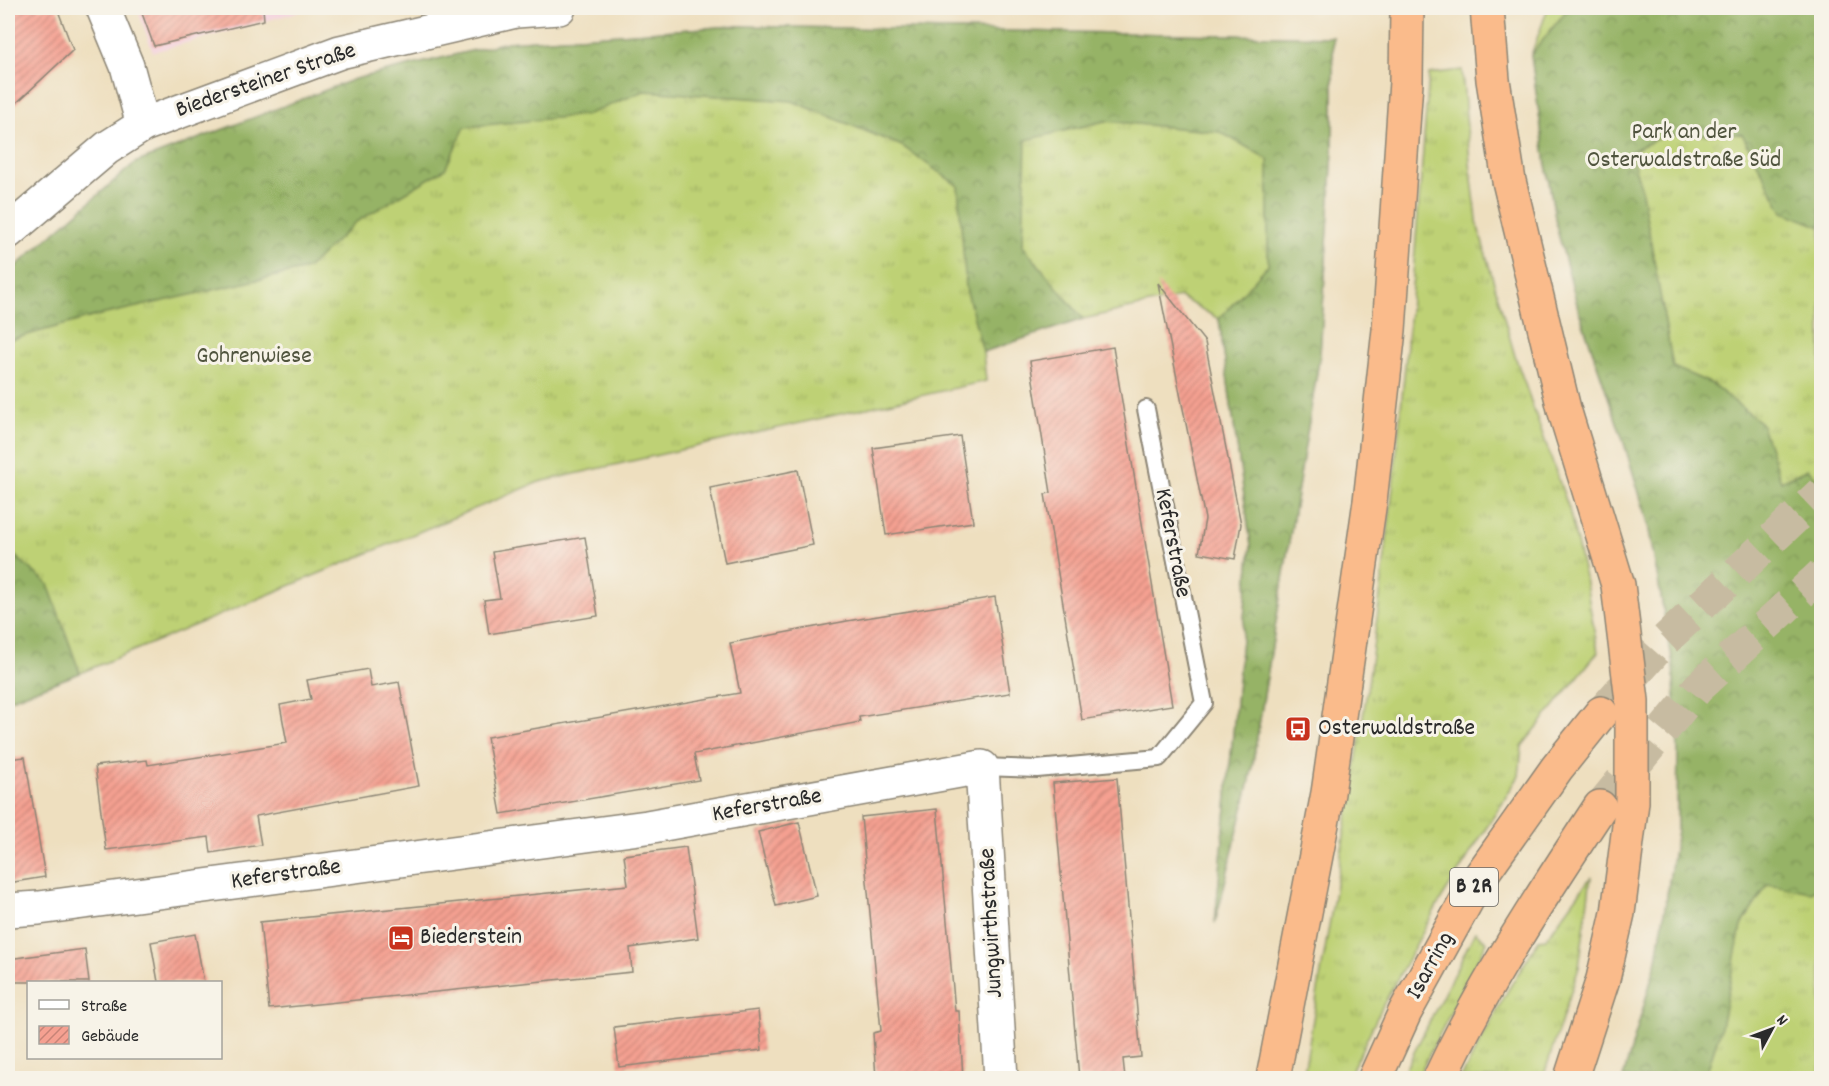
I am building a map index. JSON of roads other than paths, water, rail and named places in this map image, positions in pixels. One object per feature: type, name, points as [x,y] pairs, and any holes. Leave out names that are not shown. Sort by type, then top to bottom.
[{"type":"highway","points":[[1274,1078],[1328,793],[1370,501],[1389,330],[1406,82],[1407,8]]},
{"type":"highway","points":[[1487,8],[1493,80],[1509,181],[1564,409],[1618,585],[1632,701],[1632,802],[1618,913],[1603,979],[1571,1078]]},
{"type":"highway","name":"Isarring","points":[[1376,1078],[1405,1012],[1479,878],[1557,768],[1601,713]]},
{"type":"highway","name":"B 2R","points":[[1440,1078],[1535,905],[1600,807]]},
{"type":"street","points":[[103,8],[127,66],[143,125]]},
{"type":"street","name":"Biedersteiner Straße","points":[[8,232],[107,147],[143,125],[340,52],[516,11],[559,8]]},
{"type":"street","name":"Keferstraße","points":[[8,910],[50,907],[647,827],[982,767]]},
{"type":"street","name":"Jungwirthstraße","points":[[982,767],[1001,1078]]},
{"type":"lane","name":"Keferstraße","points":[[982,767],[1036,770],[1159,759],[1204,703],[1146,409]]},
{"type":"tunnel","points":[[1601,713],[1665,640],[1822,492]]},
{"type":"tunnel","points":[[1600,807],[1698,688],[1822,574]]},
{"type":"place","name":"Osterwaldstraße","points":[[1298,729]]},
{"type":"place","name":"Biederstein","points":[[401,938]]},
{"type":"park label","name":"Park an der Osterwaldstraße Süd","points":[[1684,147]]},
{"type":"park label","name":"Gohrenwiese","points":[[254,357]]}]
